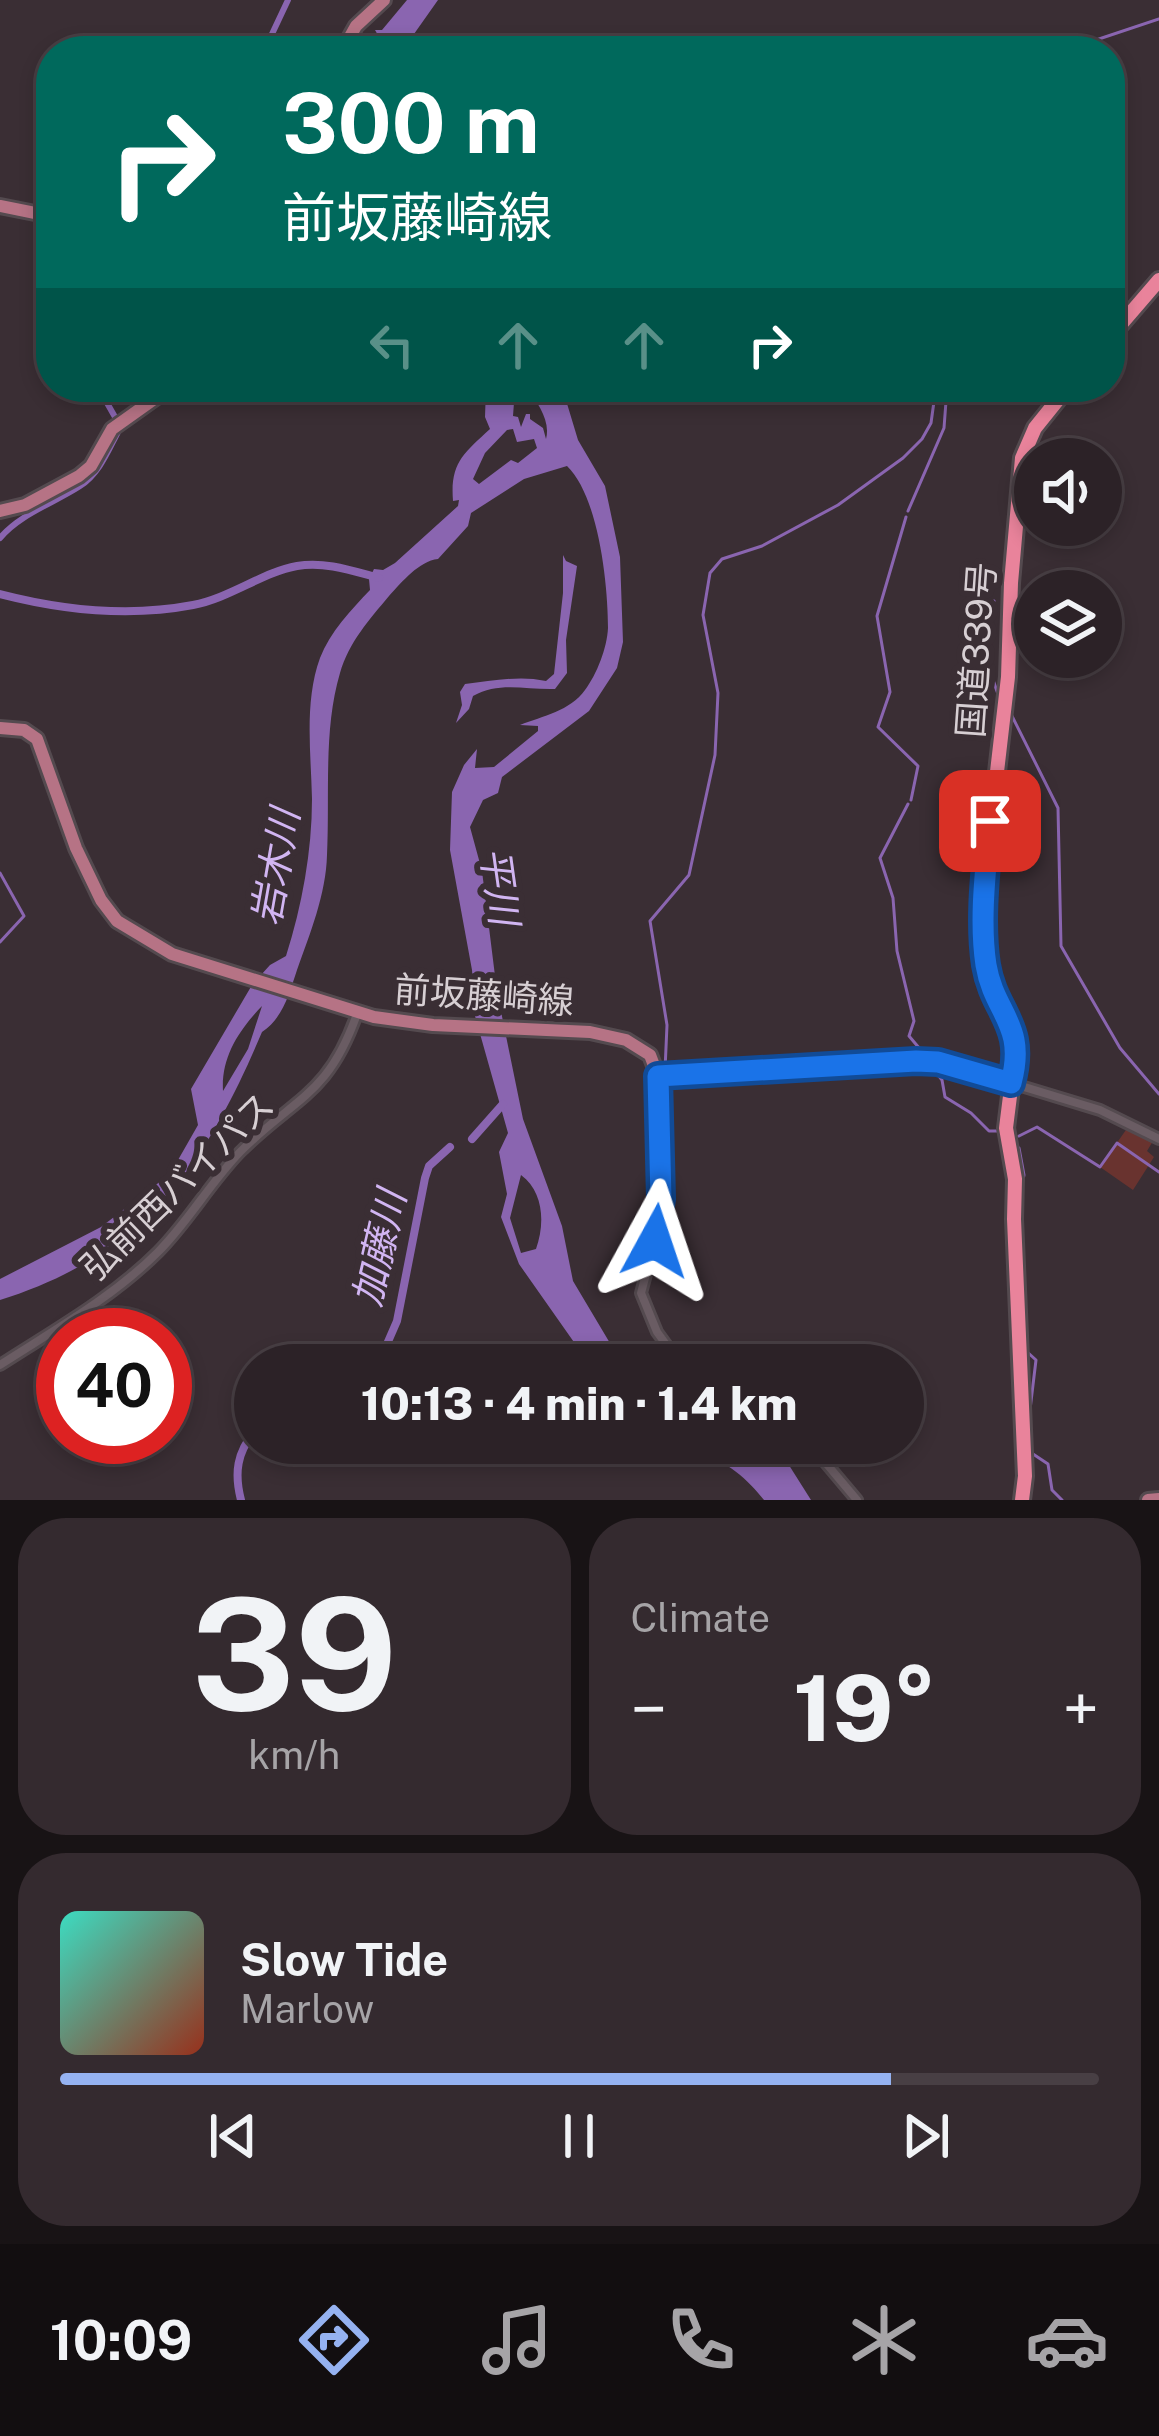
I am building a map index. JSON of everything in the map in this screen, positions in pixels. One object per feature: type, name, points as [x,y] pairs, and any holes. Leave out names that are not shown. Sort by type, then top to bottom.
[{"type":"highway","points":[[1125,320],[1159,280]]},
{"type":"highway","name":"国道339号","points":[[1022,1500],[1016,1179],[1006,1128],[1016,1058],[1014,1033],[986,965],[987,858],[1008,677],[1022,458],[1035,428],[1056,402]]},
{"type":"main road","points":[[350,36],[385,0]]},
{"type":"main road","points":[[0,206],[36,213]]},
{"type":"main road","points":[[0,511],[25,505],[79,476],[91,466],[117,425],[150,402]]},
{"type":"main road","name":"前坂藤崎線","points":[[0,728],[24,730],[37,739],[89,879],[112,916],[172,954],[357,1014],[433,1025],[590,1032],[626,1040],[650,1054],[658,1076]]},
{"type":"main road","points":[[658,1076],[916,1061],[938,1062],[1011,1083]]},
{"type":"main road","points":[[1148,1500],[1159,1499]]},
{"type":"street","name":"弘前西バイパス","points":[[0,1365],[112,1292],[162,1248],[234,1159],[317,1088],[342,1053],[357,1014]]},
{"type":"street","points":[[658,1076],[659,1226],[641,1293],[666,1344]]},
{"type":"street","points":[[1011,1083],[1100,1110],[1159,1139]]},
{"type":"street","points":[[827,1464],[857,1500]]},
{"type":"shaded area","points":[[407,0],[438,0],[413,36],[378,36],[375,30],[382,30]]},
{"type":"shaded area","points":[[486,402],[514,402],[513,416],[521,427],[530,414],[546,439],[545,419],[536,402],[567,402],[578,440],[605,486],[620,557],[623,642],[617,668],[589,711],[502,777],[498,793],[483,800],[470,827],[482,871],[497,992],[523,1119],[562,1226],[573,1281],[610,1344],[575,1344],[519,1264],[501,1217],[507,1194],[499,1152],[508,1133],[475,1016],[472,970],[450,850],[452,792],[464,765],[477,749],[475,768],[494,767],[538,731],[538,726],[520,725],[556,712],[579,697],[603,652],[608,610],[600,542],[587,498],[567,466],[524,479],[471,513],[468,526],[438,559],[418,568],[389,596],[349,651],[331,717],[326,870],[316,914],[284,1005],[262,1032],[218,1124],[192,1163],[164,1199],[94,1258],[0,1300],[0,1279],[101,1227],[170,1174],[198,1125],[191,1089],[252,985],[286,956],[297,918],[310,838],[310,710],[320,658],[335,630],[370,590],[374,569],[395,563],[458,506],[459,500],[453,501],[456,468],[490,429]],"holes":[[[513,429],[517,442],[534,439],[537,448],[518,463],[511,460],[479,484],[473,479],[485,453],[507,430]],[[262,1006],[248,1049],[223,1091],[228,1055]],[[521,1175],[540,1209],[541,1229],[536,1249],[521,1253],[510,1218]]]},
{"type":"shaded area","points":[[563,555],[577,566],[566,640],[567,673],[555,689],[483,691],[473,696],[456,723],[465,684],[546,681],[554,674]]},
{"type":"shaded area","points":[[1128,1127],[1153,1141],[1147,1151],[1154,1157],[1133,1190],[1100,1167]]},
{"type":"shaded area","points":[[725,1464],[788,1464],[811,1500],[764,1500]]},
{"type":"waterway","points":[[271,36],[288,0]]},
{"type":"waterway","points":[[1108,36],[1159,19]]},
{"type":"waterway","points":[[0,538],[27,515],[93,475],[118,432],[106,402]]},
{"type":"waterway","points":[[665,1070],[667,1025],[650,921],[689,875],[715,755],[718,693],[703,615],[710,573],[722,559],[762,546],[838,505],[903,458],[931,423],[934,402]]},
{"type":"waterway","points":[[908,511],[944,428],[946,402]]},
{"type":"waterway","points":[[906,517],[877,616],[890,692],[878,727],[918,766],[911,800]]},
{"type":"waterway","points":[[0,594],[72,608],[145,611],[207,602],[297,566],[328,566],[379,578]]},
{"type":"waterway","points":[[994,601],[989,621],[977,634],[999,697]]},
{"type":"waterway","points":[[1011,714],[1058,808],[1061,946],[1120,1048],[1159,1094]]},
{"type":"waterway","points":[[908,804],[880,858],[893,898],[897,951],[914,1021],[909,1036],[925,1055]]},
{"type":"waterway","points":[[0,873],[24,916],[0,942]]},
{"type":"waterway","points":[[935,1071],[945,1097],[989,1131],[1001,1131]]},
{"type":"waterway","points":[[664,1080],[667,1227]]},
{"type":"waterway","name":"加藤川","points":[[472,1139],[503,1104]]},
{"type":"waterway","points":[[1019,1136],[1037,1127],[1100,1167],[1117,1143],[1159,1172]]},
{"type":"waterway","name":"加藤川","points":[[387,1344],[397,1321],[425,1178],[429,1166],[450,1147]]},
{"type":"waterway","points":[[1019,1148],[1024,1175],[1021,1190]]},
{"type":"waterway","points":[[1021,1212],[1025,1310]]},
{"type":"waterway","points":[[1025,1350],[1036,1360],[1029,1418]]},
{"type":"waterway","points":[[1030,1452],[1048,1464],[1052,1490],[1062,1500]]},
{"type":"waterway","name":"加藤川","points":[[239,1464],[241,1500]]},
{"type":"route","points":[[655,1241],[661,1199],[658,1076],[916,1061],[938,1062],[1011,1083],[1014,1033],[986,965],[990,821]]},
{"type":"water label","name":"岩木川","points":[[275,867]]},
{"type":"water label","name":"平川","points":[[500,886]]}]
